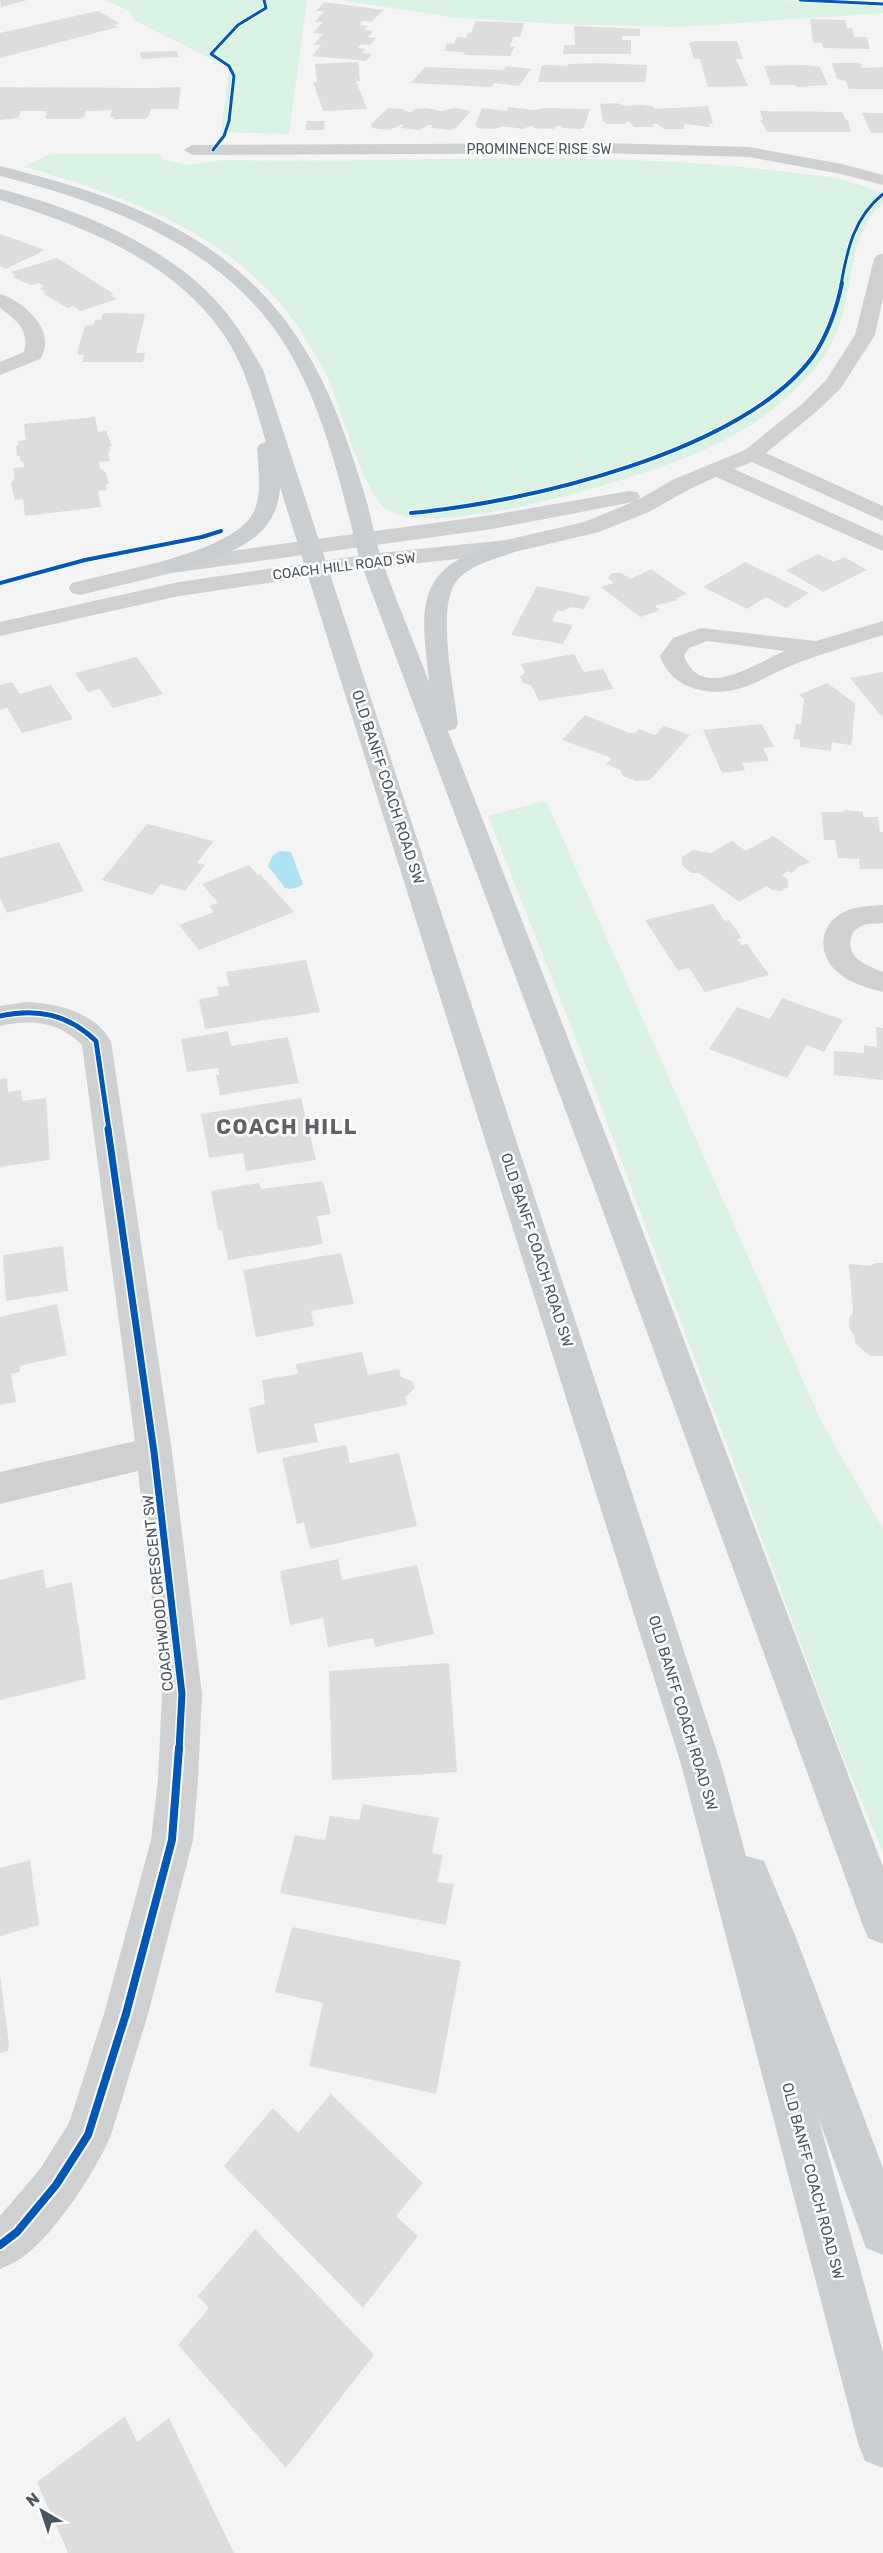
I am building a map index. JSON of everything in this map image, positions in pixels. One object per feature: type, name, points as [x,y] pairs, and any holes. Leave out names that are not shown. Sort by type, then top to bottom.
[{"type":"main road","points":[[0,171],[102,201],[160,227],[209,256],[262,301],[294,345],[318,394],[337,446],[371,561],[612,1192],[883,1923]]},
{"type":"main road","name":"OLD BANFF COACH ROAD SW","points":[[0,194],[105,231],[182,279],[212,306],[235,336],[253,370],[701,1764],[883,2443]]},
{"type":"main road","points":[[172,566],[221,549],[245,534],[265,511],[268,493],[265,410]]},
{"type":"main road","points":[[452,771],[434,614],[439,593],[448,576],[470,561],[506,547]]},
{"type":"main road","points":[[701,1764],[774,1935],[883,2231]]},
{"type":"street","name":"PROMINENCE RISE SW","points":[[192,150],[603,148],[748,152],[883,180]]},
{"type":"street","name":"COACH HILL ROAD SW","points":[[0,629],[314,558],[365,537],[492,522],[632,497],[680,485],[718,470],[752,454],[787,427],[834,384],[865,335],[879,300],[883,259]]},
{"type":"street","points":[[0,300],[19,313],[36,332],[37,345],[33,355],[0,369]]},
{"type":"street","points":[[752,454],[883,513]]},
{"type":"street","points":[[718,470],[883,544]]},
{"type":"street","name":"COACH HILL ROAD SW","points":[[0,612],[90,585],[172,566],[314,558],[371,561],[506,547],[591,527],[641,507],[680,485]]},
{"type":"street","points":[[816,648],[707,634],[696,636],[679,644],[672,656],[679,670],[688,677],[699,682],[726,685],[816,648],[883,628]]},
{"type":"street","points":[[883,914],[860,916],[848,921],[839,930],[835,940],[836,951],[843,962],[854,971],[883,982]]},
{"type":"street","name":"COACHWOOD CRESCENT SW","points":[[0,1016],[14,1012],[36,1011],[58,1015],[86,1030],[96,1041],[154,1452],[182,1694],[172,1840],[126,2013],[88,2134],[56,2185],[17,2232],[0,2245]]},
{"type":"street","points":[[0,1488],[154,1452]]},
{"type":"green space","points":[[105,0],[307,0],[289,134],[221,132],[229,68],[134,20],[130,11]]},
{"type":"green space","points":[[341,0],[780,0],[883,6],[883,13],[679,27],[457,18]]},
{"type":"green space","points":[[50,154],[161,154],[162,159],[187,165],[224,160],[506,158],[717,165],[824,176],[851,182],[874,191],[883,197],[883,202],[871,216],[863,231],[842,317],[831,345],[800,385],[749,426],[685,458],[570,495],[482,514],[442,518],[408,517],[385,508],[377,500],[362,470],[323,369],[283,307],[254,276],[221,250],[146,209],[106,193],[24,167]]},
{"type":"green space","points":[[546,801],[821,1421],[883,1529],[883,1853],[839,1747],[575,1036],[488,816]]},
{"type":"water","points":[[280,851],[291,852],[303,884],[297,888],[285,888],[268,866],[273,855]]},
{"type":"building","points":[[0,0],[25,0],[25,1],[1,7]]},
{"type":"building","points":[[324,2],[384,10],[371,22],[362,21],[359,25],[368,26],[364,30],[373,31],[368,37],[376,38],[370,45],[361,44],[358,48],[366,49],[362,53],[372,54],[366,61],[312,56],[321,45],[313,45],[323,34],[313,33],[323,22],[315,22],[324,11],[316,11]]},
{"type":"building","points":[[98,11],[119,23],[114,25],[118,27],[0,58],[0,33]]},
{"type":"building","points":[[810,19],[845,20],[847,28],[852,28],[854,37],[867,37],[870,49],[823,48],[822,43],[813,43]]},
{"type":"building","points":[[476,21],[524,23],[520,37],[513,37],[510,47],[514,47],[510,56],[468,55],[463,54],[464,52],[444,51],[447,43],[454,44],[457,37],[466,38]]},
{"type":"building","points":[[574,26],[640,29],[640,36],[622,36],[622,40],[631,40],[631,54],[563,54],[564,45],[575,45]]},
{"type":"building","points":[[737,41],[743,59],[736,59],[748,86],[708,87],[700,59],[694,59],[689,43]]},
{"type":"building","points":[[177,51],[178,57],[141,59],[140,52]]},
{"type":"building","points":[[358,62],[360,81],[356,81],[367,109],[323,111],[313,82],[317,82],[315,64]]},
{"type":"building","points":[[832,63],[860,63],[862,68],[883,67],[883,89],[849,89],[846,81],[837,79]]},
{"type":"building","points":[[568,64],[647,65],[645,82],[538,82],[542,65],[568,66]]},
{"type":"building","points":[[506,66],[531,69],[519,86],[494,83],[491,87],[411,83],[425,67],[503,70]]},
{"type":"building","points":[[764,66],[820,67],[828,85],[797,87],[796,85],[771,85]]},
{"type":"building","points":[[0,87],[181,87],[178,109],[151,109],[145,119],[113,119],[114,117],[110,117],[112,110],[86,111],[84,117],[79,119],[48,119],[45,118],[47,111],[21,111],[18,118],[0,120]]},
{"type":"building","points":[[616,103],[627,106],[643,105],[655,107],[655,109],[708,106],[713,124],[709,124],[710,127],[685,124],[683,129],[664,129],[657,124],[653,124],[653,127],[634,127],[630,122],[606,124],[603,122],[600,104]]},
{"type":"building","points":[[508,107],[534,110],[544,108],[590,109],[584,127],[581,129],[561,128],[562,126],[558,125],[553,129],[533,128],[534,126],[523,129],[502,126],[495,129],[475,126],[482,108],[507,111]]},
{"type":"building","points":[[388,108],[411,112],[415,109],[427,108],[441,111],[455,108],[471,111],[455,129],[450,130],[431,128],[433,125],[419,130],[401,128],[403,125],[390,130],[371,128],[373,126],[370,125]]},
{"type":"building","points":[[760,111],[842,112],[848,120],[851,132],[767,132],[760,120],[763,120]]},
{"type":"building","points":[[862,113],[883,113],[883,133],[871,133]]},
{"type":"building","points":[[307,121],[325,121],[324,130],[305,130]]},
{"type":"building","points":[[0,234],[45,250],[6,269],[0,266]]},
{"type":"building","points":[[57,258],[114,294],[110,295],[117,299],[80,311],[74,306],[68,308],[43,294],[46,293],[40,288],[45,287],[39,283],[31,285],[12,277],[16,276],[11,272]]},
{"type":"building","points":[[103,313],[145,314],[136,353],[145,353],[143,362],[82,362],[84,355],[78,355],[78,349],[85,326],[93,325],[95,320],[101,320]]},
{"type":"building","points":[[95,417],[98,432],[106,431],[112,446],[109,446],[110,452],[108,452],[110,461],[99,462],[100,468],[106,473],[109,484],[106,484],[107,490],[98,491],[101,507],[25,516],[23,499],[15,500],[11,484],[14,478],[13,468],[24,467],[20,456],[17,456],[16,446],[18,441],[26,440],[24,424]]},
{"type":"building","points":[[818,554],[834,562],[844,557],[867,570],[823,592],[786,570]]},
{"type":"building","points":[[745,562],[809,593],[786,608],[766,597],[747,609],[703,587]]},
{"type":"building","points":[[651,569],[687,594],[676,598],[677,600],[655,606],[659,609],[658,611],[640,617],[601,587],[614,583],[608,578],[612,573],[621,573],[631,579]]},
{"type":"building","points":[[537,586],[590,597],[584,609],[570,607],[564,611],[557,611],[552,621],[573,625],[563,644],[511,635]]},
{"type":"building","points":[[574,654],[584,672],[603,669],[614,689],[539,701],[531,685],[523,683],[520,677],[525,672],[520,664]]},
{"type":"building","points":[[137,657],[163,694],[113,708],[100,689],[88,692],[75,673]]},
{"type":"building","points":[[883,672],[883,718],[850,678]]},
{"type":"building","points":[[12,682],[20,694],[51,685],[73,719],[22,733],[7,708],[0,710],[0,685]]},
{"type":"building","points":[[827,683],[855,703],[852,742],[850,745],[832,742],[831,751],[800,747],[800,740],[793,739],[796,724],[801,724],[804,699],[799,695]]},
{"type":"building","points":[[585,715],[629,733],[635,733],[639,729],[655,735],[664,726],[690,735],[650,780],[636,781],[623,776],[620,770],[606,764],[612,758],[562,740]]},
{"type":"building","points":[[762,724],[774,747],[763,748],[769,761],[742,763],[745,770],[722,773],[703,730]]},
{"type":"building","points":[[846,810],[863,812],[863,817],[878,817],[880,832],[883,832],[883,869],[860,869],[859,859],[838,858],[835,840],[824,840],[821,812]]},
{"type":"building","points":[[147,824],[214,841],[197,863],[205,865],[185,891],[161,884],[152,895],[102,880]]},
{"type":"building","points":[[773,836],[810,862],[795,868],[797,869],[791,873],[788,871],[782,875],[788,880],[788,887],[781,891],[772,890],[767,886],[739,902],[699,873],[691,873],[682,865],[682,857],[693,850],[711,853],[732,841],[746,851]]},
{"type":"building","points":[[59,842],[84,891],[7,913],[0,898],[0,858]]},
{"type":"building","points":[[249,865],[294,912],[199,950],[179,925],[214,912],[209,906],[218,903],[202,884]]},
{"type":"building","points":[[713,904],[725,921],[729,920],[742,938],[737,939],[742,945],[747,944],[769,975],[705,992],[689,968],[678,971],[645,920]]},
{"type":"building","points":[[306,960],[320,1012],[205,1029],[199,999],[219,996],[217,987],[229,986],[226,972]]},
{"type":"building","points":[[782,998],[843,1020],[824,1052],[807,1045],[787,1078],[709,1049],[737,1007],[770,1019]]},
{"type":"building","points":[[876,1027],[883,1028],[883,1080],[834,1075],[834,1051],[864,1053],[864,1045],[877,1047]]},
{"type":"building","points":[[228,1031],[231,1046],[288,1037],[299,1083],[220,1095],[216,1075],[219,1075],[218,1068],[187,1072],[181,1039]]},
{"type":"building","points":[[7,1078],[8,1092],[21,1090],[22,1101],[46,1098],[50,1160],[0,1167],[0,1079]]},
{"type":"building","points":[[301,1098],[316,1160],[246,1171],[243,1153],[209,1158],[201,1114]]},
{"type":"building","points":[[323,1181],[331,1214],[317,1216],[323,1244],[228,1260],[222,1230],[218,1230],[211,1191],[259,1183],[261,1189]]},
{"type":"building","points":[[63,1246],[68,1291],[6,1301],[3,1255]]},
{"type":"building","points":[[341,1253],[354,1304],[311,1311],[314,1326],[256,1337],[243,1270]]},
{"type":"building","points":[[875,1263],[883,1263],[883,1356],[870,1356],[855,1343],[854,1335],[850,1330],[849,1317],[853,1313],[849,1264],[871,1266]]},
{"type":"building","points":[[57,1304],[67,1355],[19,1366],[20,1372],[11,1374],[16,1402],[0,1405],[0,1317]]},
{"type":"building","points":[[362,1352],[368,1375],[399,1369],[401,1377],[412,1381],[415,1388],[405,1397],[407,1405],[314,1424],[318,1442],[257,1453],[249,1408],[265,1404],[262,1380],[298,1374],[296,1364]]},
{"type":"building","points":[[346,1445],[350,1463],[399,1453],[417,1526],[310,1549],[304,1522],[297,1524],[282,1458]]},
{"type":"building","points":[[338,1559],[342,1580],[417,1565],[434,1634],[375,1647],[373,1638],[328,1647],[323,1618],[290,1625],[280,1571]]},
{"type":"building","points":[[43,1569],[46,1588],[72,1582],[86,1679],[0,1700],[0,1580]]},
{"type":"building","points":[[449,1663],[457,1772],[332,1780],[329,1671]]},
{"type":"building","points":[[363,1804],[439,1818],[432,1853],[443,1855],[437,1882],[454,1884],[446,1925],[280,1893],[295,1835],[325,1840],[330,1816],[359,1820]]},
{"type":"building","points":[[30,1860],[39,1925],[0,1936],[0,1868]]},
{"type":"building","points":[[292,1927],[461,1961],[436,2094],[309,2066],[323,2003],[275,1992]]},
{"type":"building","points":[[0,1975],[9,2045],[8,2051],[0,2053]]},
{"type":"building","points":[[331,2094],[423,2183],[396,2216],[418,2236],[363,2308],[224,2166],[273,2108],[298,2133]]},
{"type":"building","points":[[255,2229],[374,2355],[286,2468],[178,2345],[209,2308],[198,2296]]},
{"type":"building","points":[[125,2416],[137,2442],[169,2418],[234,2553],[68,2553],[37,2482]]},
{"type":"cycle path","points":[[213,150],[224,136],[229,121],[234,76],[229,66],[211,54],[238,25],[266,8],[264,0]]},
{"type":"cycle path","points":[[800,0],[883,4]]},
{"type":"cycle path","points":[[411,513],[498,500],[627,467],[692,442],[752,409],[792,379],[818,348],[835,307],[849,247],[858,223],[864,212],[883,194]]},
{"type":"cycle path","points":[[0,583],[85,560],[202,537],[221,531]]},
{"type":"cycle path","points":[[0,1016],[26,1012],[52,1014],[75,1024],[96,1041],[154,1452],[182,1694],[178,1780],[172,1840],[126,2014],[88,2135],[56,2185],[17,2232],[0,2245]]},
{"type":"district","name":"COACH HILL","points":[[287,1127]]}]
